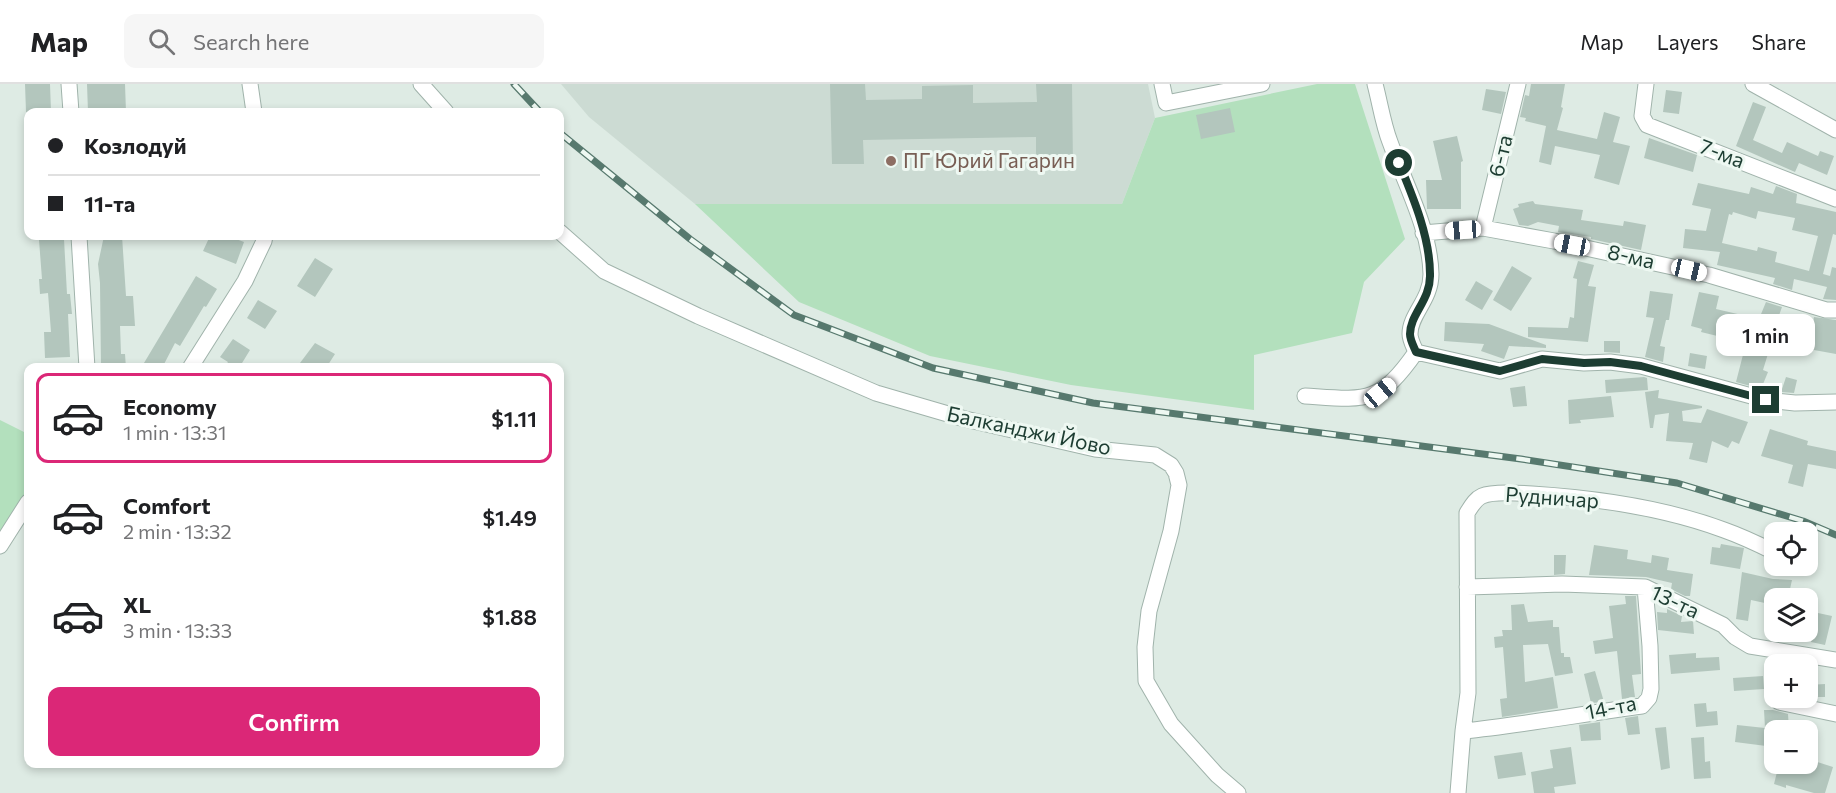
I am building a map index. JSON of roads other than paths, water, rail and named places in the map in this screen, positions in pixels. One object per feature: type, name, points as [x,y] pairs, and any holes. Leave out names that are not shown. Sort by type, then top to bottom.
[{"type":"street","points":[[69,84],[71,108]]},
{"type":"street","points":[[250,84],[253,108]]},
{"type":"street","points":[[421,84],[442,108]]},
{"type":"street","points":[[1162,84],[1166,103],[1262,84]]},
{"type":"street","points":[[1375,84],[1389,141],[1417,206],[1426,240],[1431,274],[1428,294],[1412,323],[1410,336],[1416,352]]},
{"type":"street","name":"6-та","points":[[1483,228],[1518,84]]},
{"type":"street","name":"7-ма","points":[[1646,84],[1642,116],[1647,125],[1836,199]]},
{"type":"street","points":[[1753,84],[1836,130]]},
{"type":"street","name":"8-ма","points":[[1423,232],[1483,228],[1608,252],[1709,275],[1826,310],[1836,310]]},
{"type":"street","name":"Балканджи Йово","points":[[564,236],[604,271],[698,316],[876,393],[965,419],[1095,449],[1155,455],[1171,465],[1179,484],[1171,531],[1149,611],[1145,647],[1146,681],[1171,724],[1217,775],[1238,793]]},
{"type":"street","points":[[79,240],[87,363]]},
{"type":"street","points":[[193,363],[245,282],[264,240]]},
{"type":"street","points":[[1416,352],[1500,371],[1542,359],[1584,363],[1610,362],[1641,366],[1766,400],[1795,403],[1836,402]]},
{"type":"street","points":[[1305,396],[1360,399],[1380,393],[1404,369],[1416,352]]},
{"type":"street","name":"Рудничар","points":[[1458,793],[1468,693],[1467,513],[1472,504],[1482,496],[1512,493],[1594,499],[1675,516],[1724,530],[1764,548]]},
{"type":"street","points":[[0,546],[24,508]]},
{"type":"street","name":"13-та","points":[[1467,587],[1562,584],[1645,587],[1723,625],[1735,637],[1750,646],[1836,660]]},
{"type":"street","name":"14-та","points":[[1463,731],[1518,726],[1572,715],[1642,706],[1651,689],[1645,587]]},
{"type":"street","points":[[1808,708],[1836,714]]},
{"type":"railway","points":[[514,84],[536,108]]},
{"type":"railway","points":[[564,136],[690,239],[794,315],[933,368],[1093,403],[1521,459],[1677,483],[1803,521],[1836,535]]},
{"type":"place","name":"ПГ Юрий Гагарин","points":[[891,161]]}]
